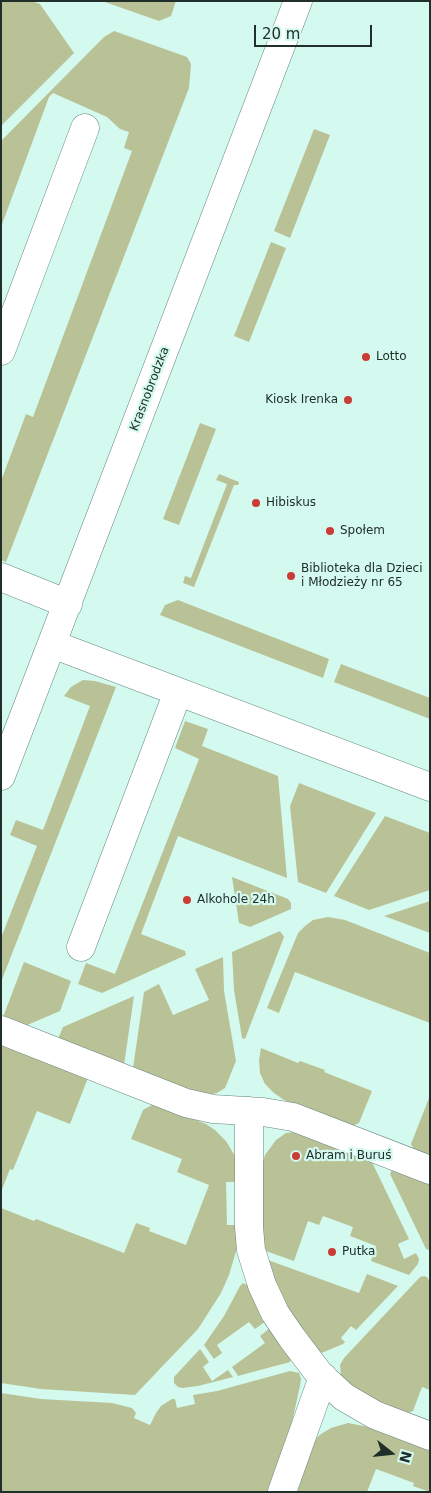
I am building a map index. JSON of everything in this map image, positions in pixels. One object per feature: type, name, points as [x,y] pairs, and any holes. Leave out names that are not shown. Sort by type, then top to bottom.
[{"type":"street","name":"Krasnobrodzka","points":[[1,776],[298,1]]},
{"type":"street","points":[[1,351],[85,128]]},
{"type":"street","points":[[1,577],[68,604]]},
{"type":"street","points":[[52,644],[430,787]]},
{"type":"street","points":[[81,947],[178,692]]},
{"type":"street","points":[[1,1030],[186,1103],[213,1109],[249,1111],[293,1117],[430,1170]]},
{"type":"street","points":[[249,1111],[251,1250],[257,1274],[269,1301],[283,1326],[322,1377],[344,1397],[375,1415],[430,1436]]},
{"type":"street","points":[[282,1492],[322,1377]]},
{"type":"green space","points":[[1,1],[31,1],[40,4],[74,53],[1,126]]},
{"type":"green space","points":[[102,1],[176,1],[171,16],[159,21]]},
{"type":"green space","points":[[114,31],[187,57],[191,64],[189,88],[6,562],[1,560],[1,481],[26,414],[33,417],[132,151],[124,148],[129,132],[120,129],[107,117],[53,93],[49,97],[1,227],[1,141],[104,37]]},
{"type":"green space","points":[[314,129],[330,135],[290,238],[274,231]]},
{"type":"green space","points":[[271,242],[286,248],[249,342],[234,336]]},
{"type":"green space","points":[[200,423],[216,429],[179,525],[163,519]]},
{"type":"green space","points":[[219,474],[239,482],[238,485],[234,485],[194,587],[183,583],[185,576],[191,578],[227,484],[216,480]]},
{"type":"green space","points":[[178,600],[329,659],[323,678],[160,615],[165,605]]},
{"type":"green space","points":[[341,664],[430,698],[430,719],[334,682]]},
{"type":"green space","points":[[83,680],[95,681],[116,687],[1,982],[1,938],[37,846],[10,835],[16,820],[43,830],[90,706],[64,696],[71,687]]},
{"type":"green space","points":[[185,721],[208,729],[202,746],[278,776],[287,878],[178,836],[141,934],[185,951],[186,955],[102,993],[78,984],[86,963],[115,974],[199,759],[175,748]]},
{"type":"green space","points":[[299,783],[376,813],[326,893],[298,882],[290,806]]},
{"type":"green space","points":[[385,816],[430,833],[430,890],[369,910],[334,896]]},
{"type":"green space","points":[[232,877],[288,899],[291,903],[291,909],[250,927],[239,923]]},
{"type":"green space","points":[[430,901],[430,933],[384,916]]},
{"type":"green space","points":[[328,917],[345,920],[430,953],[430,1023],[295,972],[279,1013],[267,1008],[298,933],[313,920]]},
{"type":"green space","points":[[280,931],[284,937],[245,1039],[242,1038],[234,990],[232,952]]},
{"type":"green space","points":[[223,957],[224,991],[236,1061],[225,1088],[217,1093],[205,1096],[133,1068],[144,992],[159,984],[173,1015],[209,1000],[195,969]]},
{"type":"green space","points":[[24,962],[71,981],[60,1011],[25,1026],[3,1017]]},
{"type":"green space","points":[[134,996],[124,1065],[58,1039],[63,1027]]},
{"type":"green space","points":[[1,1044],[88,1078],[70,1124],[37,1111],[13,1170],[10,1169],[1,1192]]},
{"type":"green space","points":[[261,1048],[298,1063],[300,1061],[325,1070],[324,1072],[372,1091],[359,1123],[352,1126],[284,1100],[274,1093],[265,1084],[260,1073],[259,1060]]},
{"type":"green space","points":[[429,1098],[430,1156],[414,1150],[411,1144]]},
{"type":"green space","points":[[152,1105],[206,1124],[226,1141],[235,1156],[239,1182],[226,1182],[227,1225],[239,1225],[237,1248],[229,1275],[221,1293],[198,1329],[135,1395],[41,1389],[1,1383],[1,1208],[34,1221],[36,1219],[124,1253],[136,1223],[150,1228],[149,1231],[186,1245],[209,1185],[177,1172],[182,1159],[131,1139],[143,1110]]},
{"type":"green space","points":[[294,1132],[371,1160],[409,1239],[398,1244],[404,1259],[416,1253],[419,1259],[418,1264],[409,1275],[371,1261],[376,1246],[350,1236],[353,1227],[323,1216],[319,1225],[308,1221],[294,1261],[263,1250],[261,1169],[265,1155],[276,1140],[286,1133]]},
{"type":"green space","points":[[392,1170],[430,1183],[430,1250],[426,1249],[390,1174]]},
{"type":"green space","points":[[265,1259],[359,1293],[367,1274],[398,1286],[356,1330],[351,1326],[341,1338],[345,1342],[343,1344],[319,1354],[284,1305]]},
{"type":"green space","points":[[424,1276],[430,1282],[430,1390],[422,1387],[413,1411],[408,1413],[380,1403],[353,1387],[341,1377],[340,1365],[344,1358],[420,1277]]},
{"type":"green space","points":[[243,1283],[249,1286],[266,1321],[255,1329],[249,1322],[217,1345],[222,1353],[214,1359],[204,1345]]},
{"type":"green space","points":[[270,1328],[291,1359],[290,1362],[238,1376],[232,1367],[265,1343],[260,1336]]},
{"type":"green space","points":[[200,1349],[209,1362],[203,1367],[212,1381],[228,1370],[233,1377],[198,1386],[178,1387],[174,1383],[174,1377]]},
{"type":"green space","points":[[290,1371],[299,1373],[301,1379],[300,1386],[286,1449],[272,1492],[1,1492],[1,1393],[41,1399],[112,1403],[132,1408],[136,1413],[134,1418],[150,1425],[161,1406],[172,1399],[175,1399],[177,1408],[195,1404],[193,1395],[217,1391]]},
{"type":"green space","points":[[348,1423],[369,1427],[430,1450],[430,1492],[413,1486],[414,1483],[376,1469],[367,1492],[292,1492],[310,1444],[331,1428]]},
{"type":"place","name":"Lotto","points":[[366,357]]},
{"type":"place","name":"Kiosk Irenka","points":[[348,400]]},
{"type":"place","name":"Hibiskus","points":[[256,503]]},
{"type":"place","name":"Społem","points":[[330,531]]},
{"type":"place","name":"Biblioteka dla Dzieci i Młodzieży nr 65","points":[[291,576]]},
{"type":"place","name":"Alkohole 24h","points":[[187,900]]},
{"type":"place","name":"Abram i Buruś","points":[[296,1156]]},
{"type":"place","name":"Putka","points":[[332,1252]]}]
